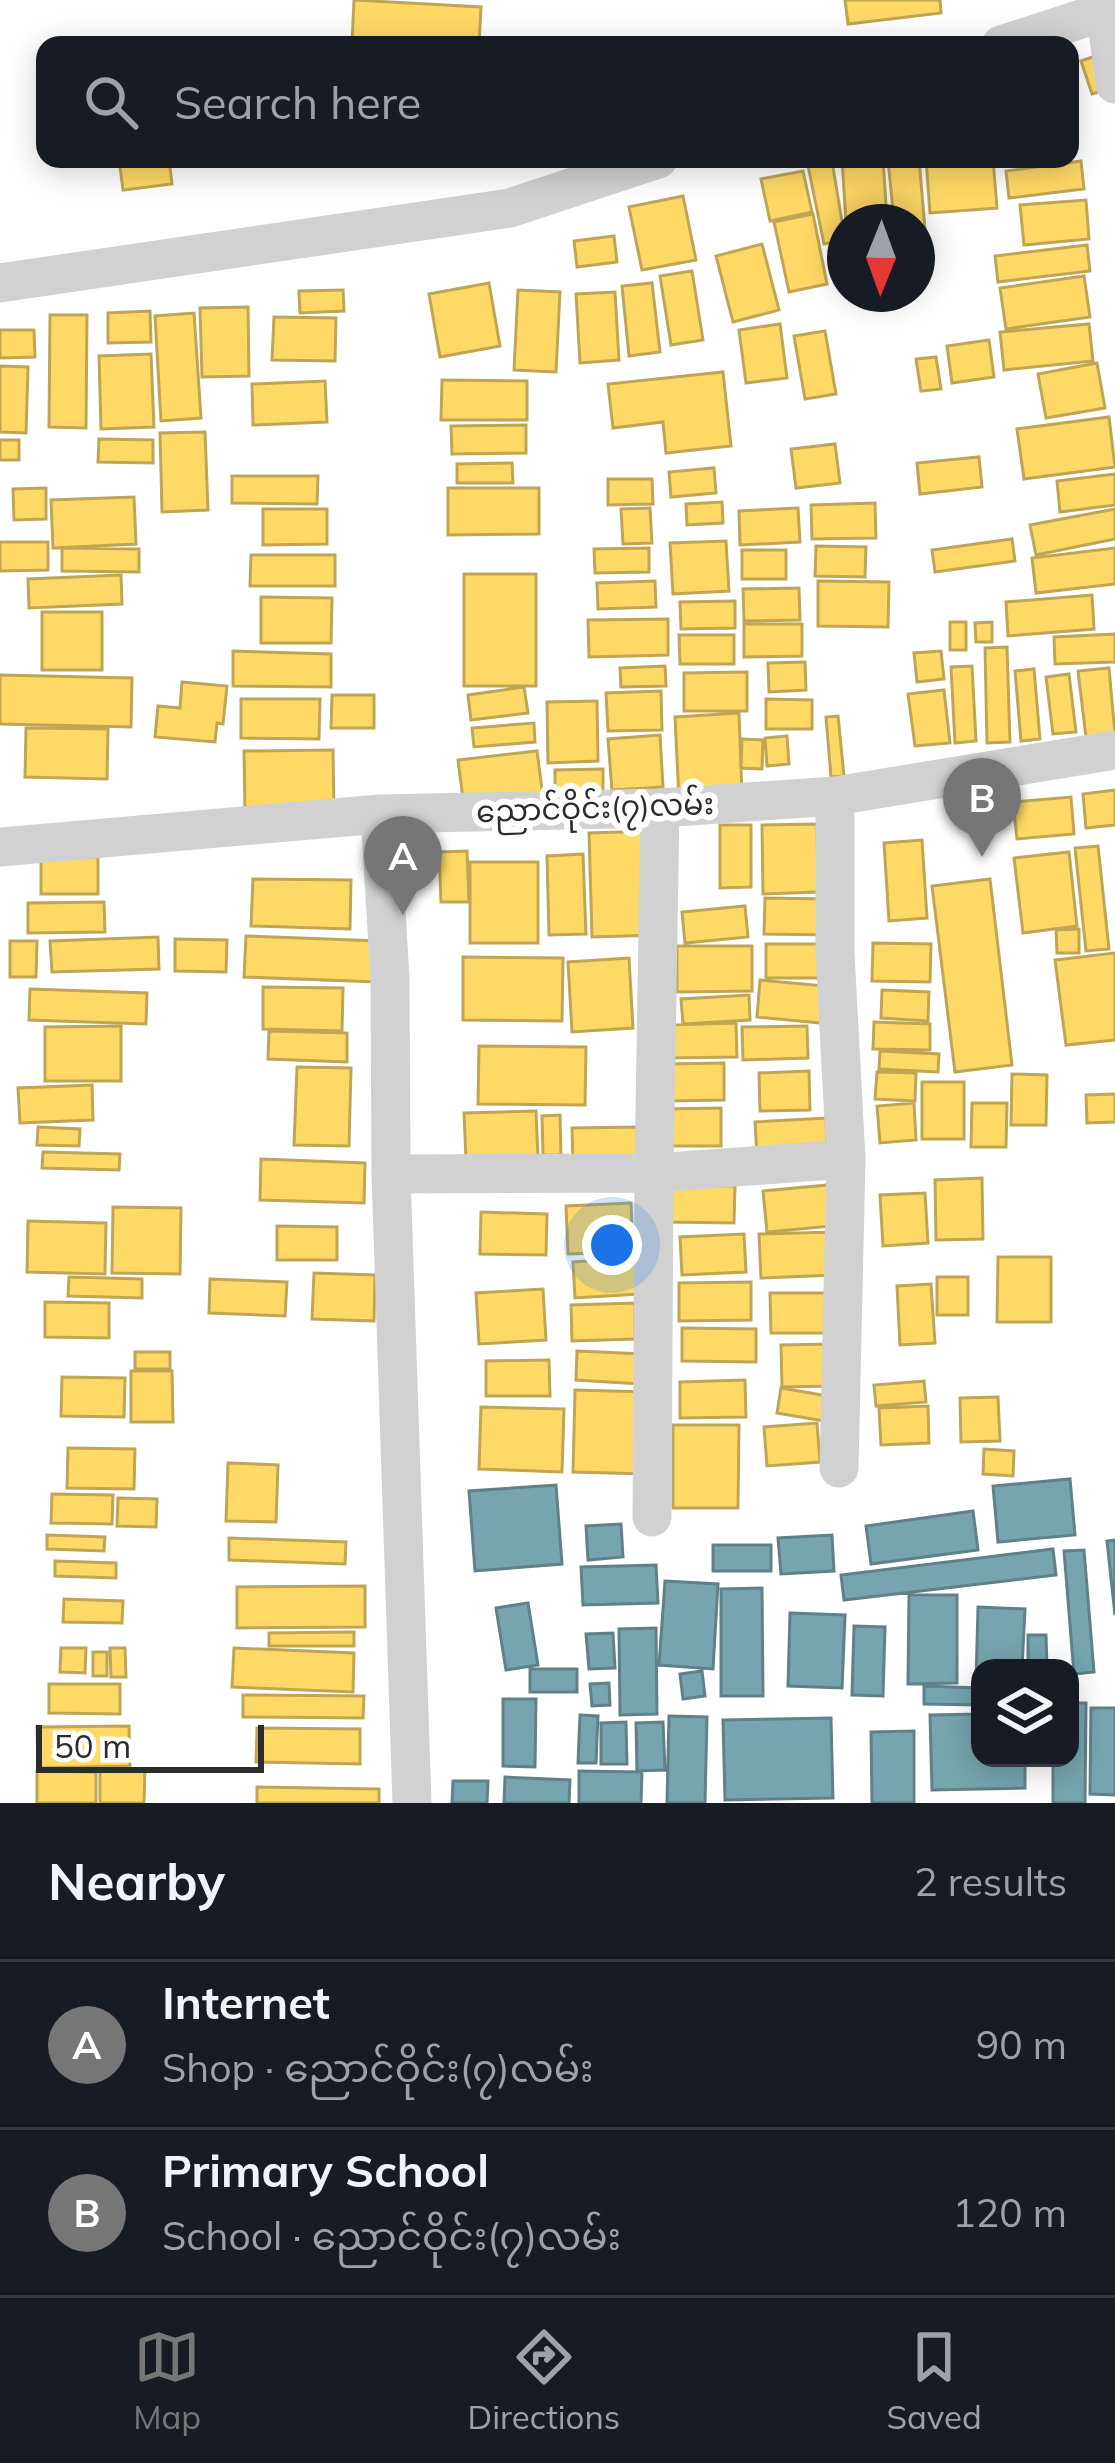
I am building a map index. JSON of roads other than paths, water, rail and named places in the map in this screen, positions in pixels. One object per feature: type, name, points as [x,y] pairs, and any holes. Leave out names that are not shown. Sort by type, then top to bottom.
[{"type":"street","points":[[1025,36],[1108,6],[1115,84]]},
{"type":"street","points":[[0,283],[510,208],[631,168]]},
{"type":"street","name":"ညောင်ဝိုင်း(၇)လမ်း","points":[[0,847],[380,814],[660,808],[835,796],[1115,751]]},
{"type":"street","points":[[835,796],[835,953],[846,1159],[839,1468]]},
{"type":"street","points":[[652,1517],[660,808]]},
{"type":"street","points":[[380,814],[390,977],[391,1174],[412,1803]]},
{"type":"street","points":[[391,1174],[653,1173],[846,1159]]},
{"type":"place","name":"Primary School","points":[[982,857]]},
{"type":"place","name":"Internet","points":[[403,915]]}]
